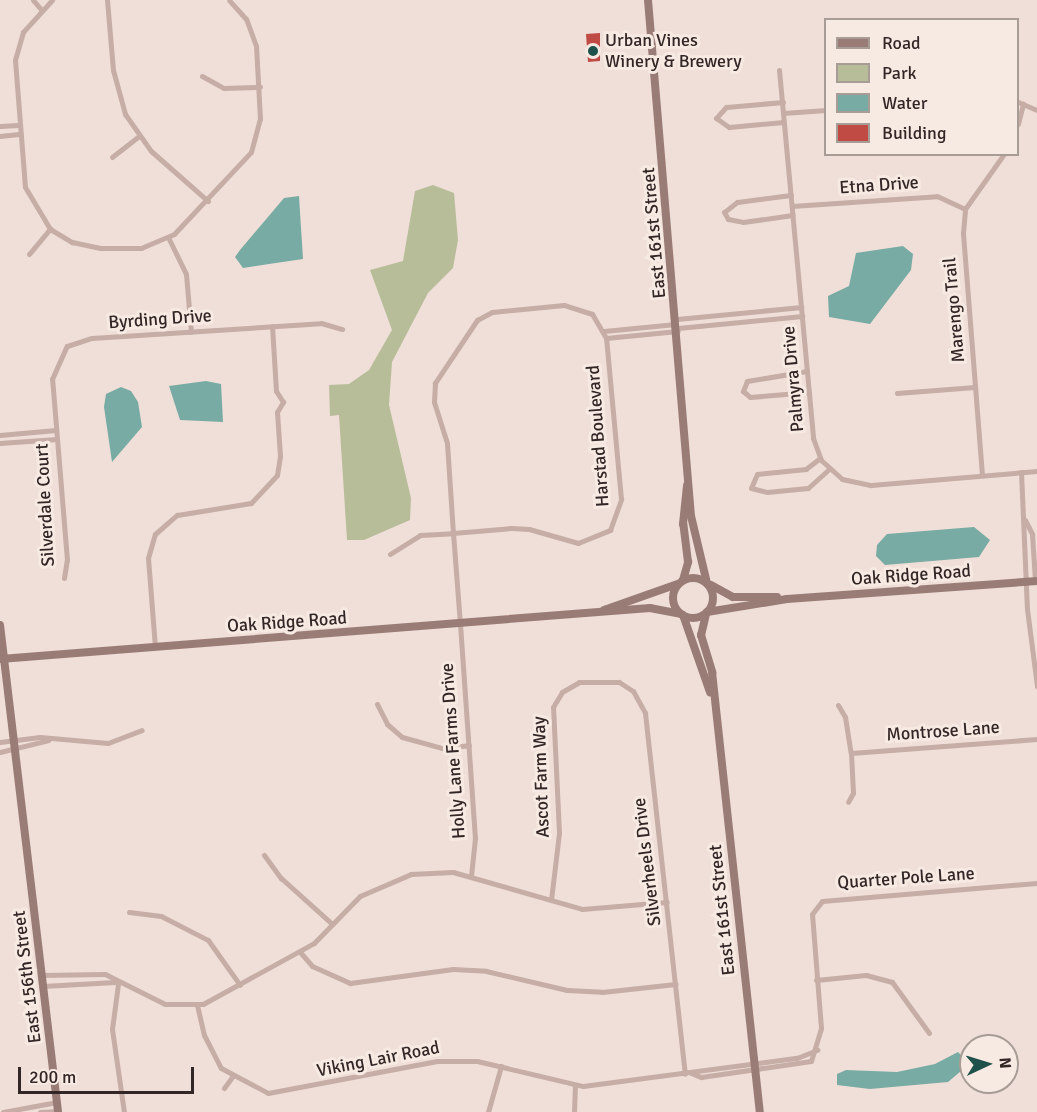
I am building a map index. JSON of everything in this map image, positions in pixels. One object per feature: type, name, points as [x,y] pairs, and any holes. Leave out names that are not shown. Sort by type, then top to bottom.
[{"type":"street","points":[[33,0],[40,8]]},
{"type":"street","points":[[52,0],[40,8],[18,48],[18,124],[28,195],[50,229],[72,242],[101,248],[141,248],[168,237],[208,201],[251,152],[258,133],[260,87],[256,46],[246,19],[231,0]]},
{"type":"street","points":[[107,0],[118,93],[138,137],[208,201]]},
{"type":"street","name":"East 161st Street","points":[[648,0],[696,550],[707,583]]},
{"type":"street","name":"Palmyra Drive","points":[[779,70],[809,392],[820,458],[829,469],[847,481],[871,485],[1037,471]]},
{"type":"street","points":[[202,76],[224,88],[260,87]]},
{"type":"street","points":[[783,102],[726,106],[716,118],[729,127],[784,122]]},
{"type":"street","points":[[1020,103],[1037,110]]},
{"type":"street","points":[[783,113],[824,110]]},
{"type":"street","points":[[0,126],[18,124]]},
{"type":"street","points":[[0,136],[19,134]]},
{"type":"street","points":[[112,157],[138,137]]},
{"type":"street","points":[[965,208],[1003,156]]},
{"type":"street","points":[[791,195],[737,202],[724,212],[728,219],[742,222],[793,215]]},
{"type":"street","name":"Etna Drive","points":[[792,207],[937,196],[965,208]]},
{"type":"street","name":"Marengo Trail","points":[[965,208],[963,232],[982,475]]},
{"type":"street","points":[[29,254],[50,229]]},
{"type":"street","points":[[168,237],[186,274],[191,332]]},
{"type":"street","name":"Holly Lane Farms Drive","points":[[471,876],[476,838],[447,443],[434,402],[435,383],[477,320],[492,312],[574,305],[592,314],[604,331]]},
{"type":"street","points":[[606,339],[801,307]]},
{"type":"street","points":[[604,331],[802,316]]},
{"type":"street","name":"Byrding Drive","points":[[56,430],[52,379],[67,346],[92,338],[272,326],[329,323],[342,329]]},
{"type":"street","points":[[155,647],[148,558],[153,539],[177,515],[246,506],[269,489],[280,462],[277,412],[283,402],[276,391],[272,326]]},
{"type":"street","name":"Harstad Boulevard","points":[[453,533],[529,529],[578,543],[610,530],[621,500],[604,331]]},
{"type":"street","points":[[807,371],[747,381],[743,391],[750,397],[809,392]]},
{"type":"street","points":[[897,393],[975,387]]},
{"type":"street","points":[[0,435],[56,430]]},
{"type":"street","name":"Silverdale Court","points":[[56,430],[67,560],[64,578]]},
{"type":"street","points":[[0,443],[57,439]]},
{"type":"street","points":[[820,458],[806,469],[757,474],[751,488],[767,492],[808,488],[829,469]]},
{"type":"street","name":"East 161st Street","points":[[681,582],[688,562],[683,524],[690,462]]},
{"type":"street","points":[[1021,472],[1025,520],[1026,582],[1037,686]]},
{"type":"street","points":[[1025,520],[1032,534],[1036,581]]},
{"type":"street","points":[[390,554],[403,541],[420,535],[453,533]]},
{"type":"street","points":[[696,578],[707,583],[713,596],[706,613],[693,618],[682,614],[673,596],[681,582],[696,578]]},
{"type":"street","name":"Oak Ridge Road","points":[[706,613],[787,599],[1036,581]]},
{"type":"street","name":"Oak Ridge Road","points":[[576,615],[633,603],[681,582]]},
{"type":"street","name":"Oak Ridge Road","points":[[707,583],[733,597],[787,599]]},
{"type":"street","name":"Oak Ridge Road","points":[[2,659],[662,608],[682,614]]},
{"type":"street","name":"East 161st Street","points":[[706,613],[701,635],[712,672],[760,1112]]},
{"type":"street","name":"East 161st Street","points":[[682,614],[714,705]]},
{"type":"street","name":"East 156th Street","points":[[0,625],[2,659],[58,1111]]},
{"type":"street","name":"Ascot Farm Way","points":[[551,900],[559,843],[553,707],[569,687],[596,680]]},
{"type":"street","name":"Silverheels Drive","points":[[596,680],[627,685],[642,703],[688,1073]]},
{"type":"street","points":[[376,704],[387,724],[402,737],[442,748],[469,745]]},
{"type":"street","points":[[837,705],[845,717],[851,753],[853,793],[848,802]]},
{"type":"street","points":[[0,741],[13,738],[108,742],[142,730]]},
{"type":"street","name":"Montrose Lane","points":[[851,753],[1037,739]]},
{"type":"street","points":[[0,752],[49,740]]},
{"type":"street","points":[[264,855],[281,878],[332,924]]},
{"type":"street","points":[[42,975],[84,972],[105,974],[116,983],[165,1004],[197,1005],[240,985],[300,952],[360,896],[387,882],[435,872],[471,876],[582,909],[667,902]]},
{"type":"street","name":"Quarter Pole Lane","points":[[817,1050],[821,1028],[810,930],[812,914],[822,901],[1037,883]]},
{"type":"street","points":[[129,912],[161,916],[200,935],[240,985]]},
{"type":"street","points":[[300,952],[312,966],[350,983],[453,969],[498,973],[567,990],[602,992],[676,984]]},
{"type":"street","points":[[816,980],[866,975],[892,982],[929,1033]]},
{"type":"street","points":[[43,987],[116,983]]},
{"type":"street","points":[[116,983],[112,1029],[124,1112]]},
{"type":"street","name":"Viking Lair Road","points":[[197,1005],[213,1058],[232,1077],[274,1092],[437,1061],[477,1061],[575,1085],[688,1073],[754,1061]]},
{"type":"street","points":[[754,1061],[797,1058],[817,1050]]},
{"type":"street","points":[[688,1073],[701,1077],[800,1066],[811,1061],[817,1050]]},
{"type":"street","points":[[488,1112],[501,1066]]},
{"type":"street","points":[[224,1088],[232,1077]]},
{"type":"street","points":[[574,1112],[575,1085]]},
{"type":"street","points":[[3,1112],[21,1111],[57,1102]]},
{"type":"street","points":[[40,1112],[58,1111]]},
{"type":"green space","points":[[433,185],[454,193],[458,240],[453,268],[428,293],[392,362],[389,405],[411,498],[410,520],[364,540],[347,540],[339,415],[330,416],[329,385],[349,384],[369,370],[392,330],[370,270],[403,261],[415,191]]},
{"type":"water","points":[[299,196],[303,259],[243,268],[235,257],[240,250],[284,198]]},
{"type":"water","points":[[903,246],[913,254],[911,270],[870,324],[829,317],[828,296],[849,286],[856,253]]},
{"type":"water","points":[[206,381],[221,384],[223,422],[180,420],[169,386]]},
{"type":"water","points":[[121,387],[131,391],[138,402],[142,427],[112,462],[104,407],[106,394]]},
{"type":"water","points":[[974,527],[990,540],[979,557],[885,565],[876,556],[877,545],[887,534]]},
{"type":"water","points":[[959,1053],[959,1073],[948,1082],[870,1089],[837,1085],[837,1074],[846,1070],[897,1072],[935,1064]]},
{"type":"building","name":"Urban Vines Winery & Brewery","points":[[600,33],[600,61],[588,62],[586,34]]},
{"type":"place","name":"Urban Vines Winery & Brewery","points":[[593,51]]}]
